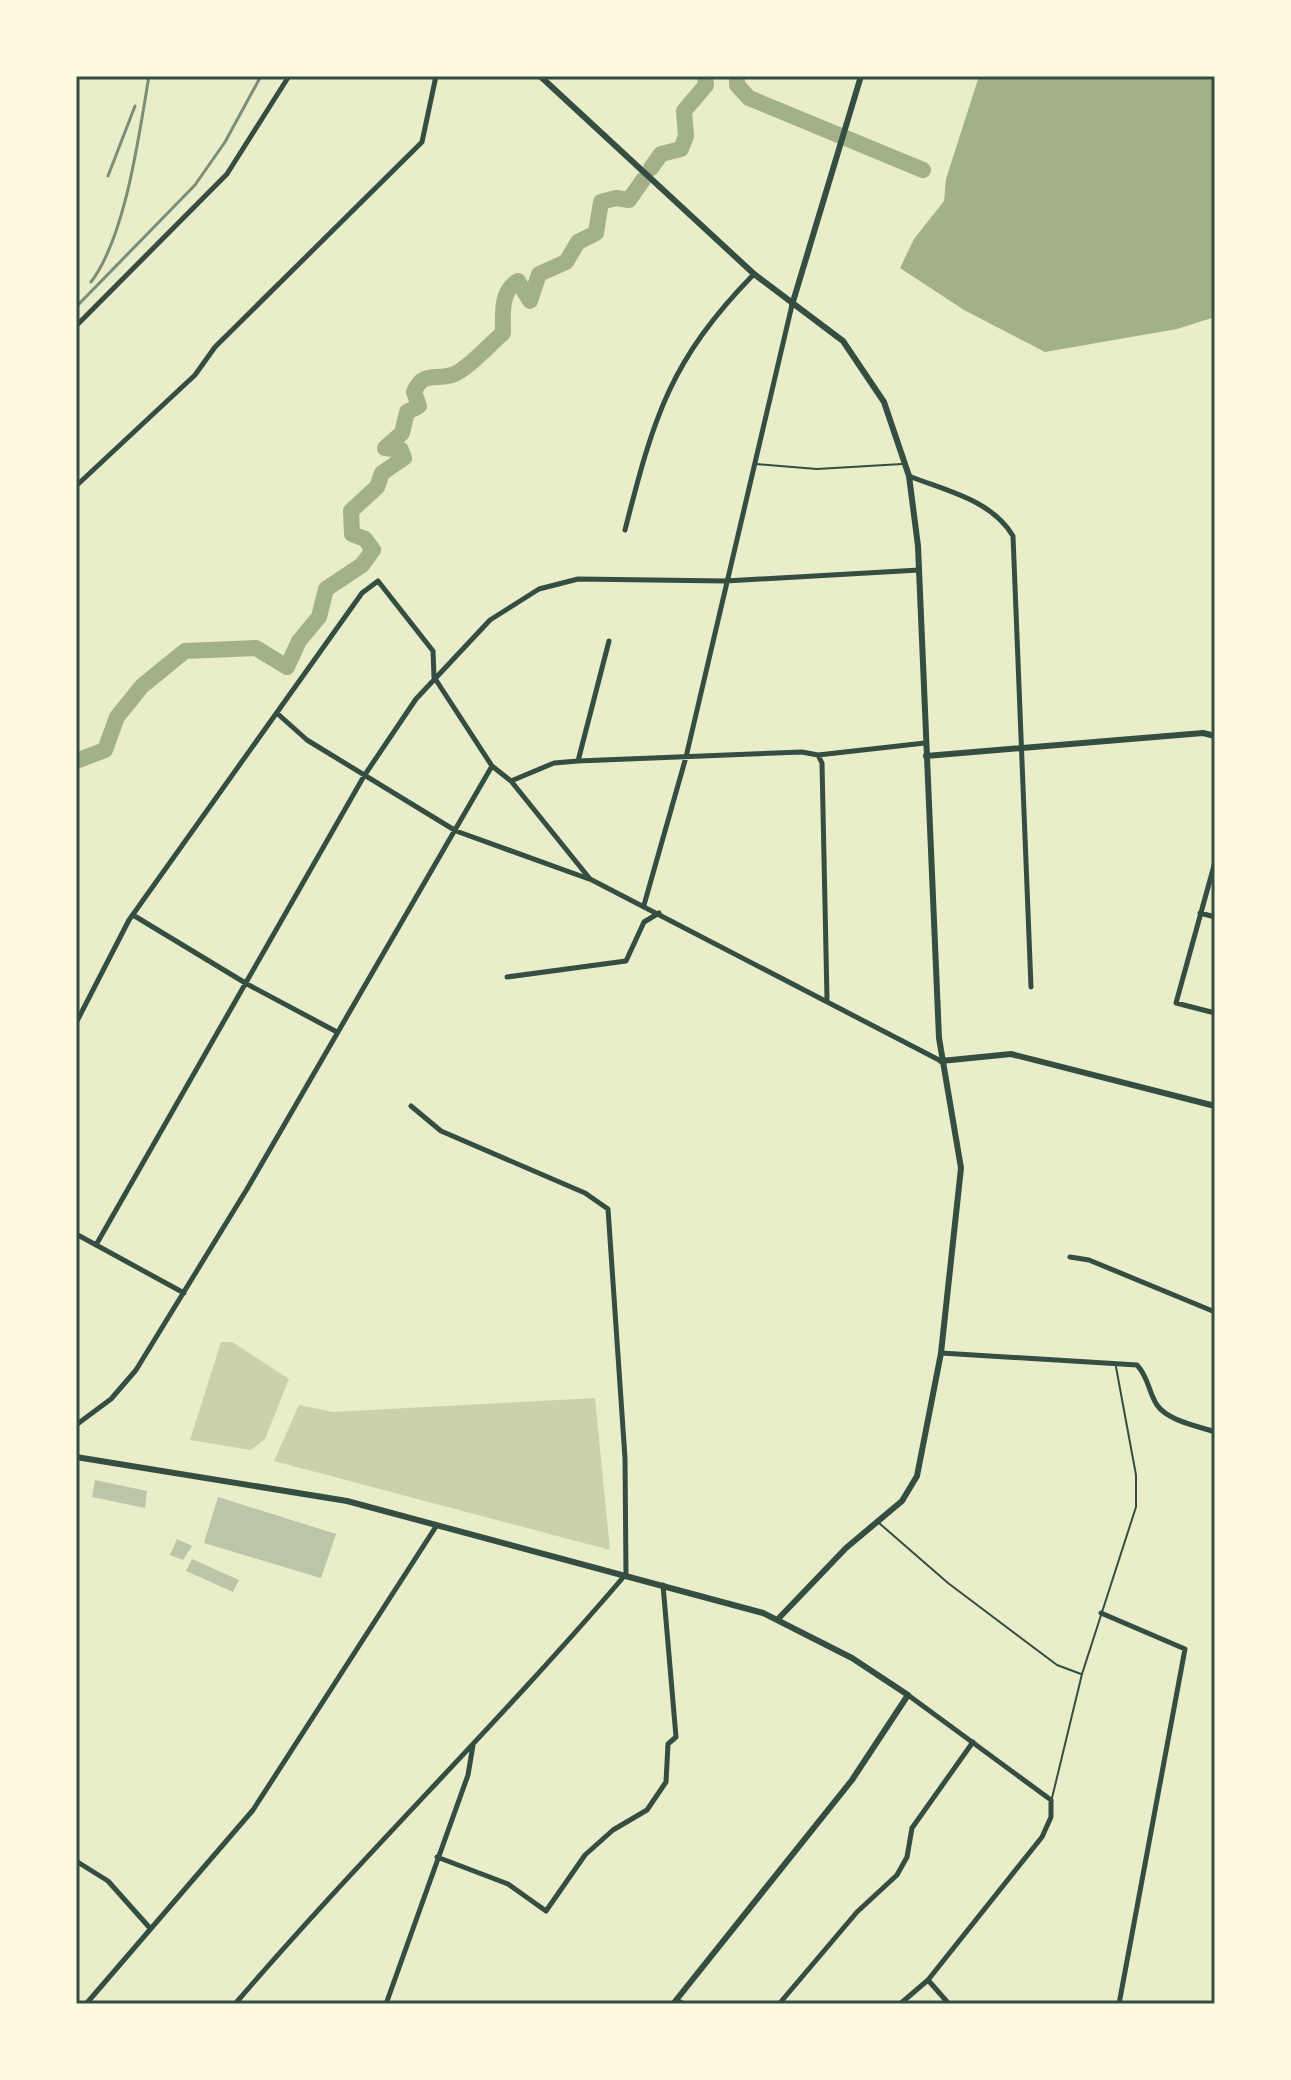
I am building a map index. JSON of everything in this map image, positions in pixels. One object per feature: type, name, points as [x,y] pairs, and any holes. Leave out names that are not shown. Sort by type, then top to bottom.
[{"type":"street","points":[[76,326],[227,174],[289,76]]},
{"type":"street","points":[[76,486],[195,375],[215,347],[422,142],[436,76]]},
{"type":"street","points":[[540,76],[754,274],[843,341],[884,402],[909,476],[919,570],[941,1061],[961,1168],[941,1353],[921,1469],[902,1501],[846,1548],[779,1618]]},
{"type":"street","points":[[644,905],[686,757],[792,305],[861,76]]},
{"type":"street","points":[[625,530],[651,428],[676,372],[716,313],[754,274]]},
{"type":"street","points":[[909,476],[983,506],[1003,520],[1013,536],[1031,987]]},
{"type":"street","points":[[96,1245],[364,776],[434,677],[490,620],[539,589],[578,579],[726,581],[919,570]]},
{"type":"street","points":[[76,1023],[133,915],[208,806],[279,714],[362,593],[378,581],[433,651],[434,677],[492,766],[511,781],[590,879]]},
{"type":"street","points":[[578,761],[609,641]]},
{"type":"street","points":[[279,714],[307,740],[456,831],[590,879],[827,999],[941,1061],[1011,1054],[1215,1106]]},
{"type":"street","points":[[926,756],[1203,733],[1215,736]]},
{"type":"street","points":[[511,781],[554,763],[818,755],[925,743]]},
{"type":"street","points":[[818,755],[823,778],[827,999]]},
{"type":"street","points":[[76,1425],[111,1399],[136,1370],[492,766]]},
{"type":"street","points":[[1215,862],[1176,1003],[1215,1013]]},
{"type":"street","points":[[507,977],[626,961],[644,922],[660,913]]},
{"type":"street","points":[[1200,913],[1215,917]]},
{"type":"street","points":[[133,915],[247,984],[337,1032]]},
{"type":"street","points":[[235,2004],[315,1910],[553,1660],[626,1574],[628,1520],[608,1209],[585,1193],[441,1131],[411,1106]]},
{"type":"street","points":[[76,1234],[184,1293]]},
{"type":"street","points":[[1070,1257],[1089,1260],[1215,1312]]},
{"type":"street","points":[[941,1353],[1115,1361],[1137,1365],[1147,1376],[1157,1405],[1168,1415],[1215,1432]]},
{"type":"street","points":[[76,1457],[347,1501],[663,1584],[779,1618],[852,1658],[908,1695],[1051,1800],[1051,1817],[1042,1837],[928,1980],[900,2004]]},
{"type":"street","points":[[86,2004],[149,1927],[190,1886],[276,1779],[287,1755],[437,1525]]},
{"type":"street","points":[[437,1857],[508,1884],[546,1911],[585,1855],[613,1830],[647,1810],[666,1782],[668,1744],[676,1737],[663,1584]]},
{"type":"street","points":[[1101,1613],[1185,1649],[1119,2004]]},
{"type":"street","points":[[684,2004],[674,2002],[852,1780],[908,1695]]},
{"type":"street","points":[[779,2004],[857,1912],[897,1875],[907,1857],[912,1828],[973,1742]]},
{"type":"street","points":[[386,2004],[468,1775],[473,1744]]},
{"type":"street","points":[[76,1861],[108,1881],[149,1927]]},
{"type":"street","points":[[928,1980],[949,2004]]},
{"type":"lane","points":[[755,464],[817,469],[904,463]]},
{"type":"lane","points":[[1051,1800],[1082,1674],[1136,1507],[1136,1475],[1115,1361]]},
{"type":"lane","points":[[878,1522],[948,1583],[1057,1665],[1082,1674]]},
{"type":"shaded area","points":[[979,76],[1215,76],[1215,317],[1177,329],[1045,352],[964,310],[900,268],[914,239],[944,201],[946,179]]},
{"type":"shaded area","points":[[221,1342],[232,1342],[289,1379],[265,1439],[251,1450],[190,1440]]},
{"type":"shaded area","points":[[595,1398],[610,1550],[274,1461],[299,1405],[333,1412]]},
{"type":"building","points":[[95,1480],[147,1491],[145,1508],[92,1497]]},
{"type":"building","points":[[218,1497],[336,1534],[321,1578],[204,1543]]},
{"type":"building","points":[[177,1539],[192,1546],[183,1560],[170,1555]]},
{"type":"building","points":[[192,1559],[239,1580],[233,1592],[186,1571]]},
{"type":"waterway","points":[[651,168],[661,154],[681,149],[686,136],[684,111],[706,85],[705,76]]},
{"type":"waterway","points":[[737,76],[737,85],[749,98],[923,170]]},
{"type":"waterway","points":[[76,761],[105,750],[117,717],[142,686],[185,651],[256,648],[287,667],[299,641],[319,617],[326,589],[362,565],[373,550],[365,539],[352,534],[351,511],[377,487],[382,473],[404,458],[401,450],[385,448],[402,433],[407,412],[419,406],[414,392],[417,385],[425,379],[457,373],[478,357],[503,333],[505,297],[512,285],[518,281],[530,301],[539,274],[566,262],[578,242],[596,233],[601,202],[616,198],[629,200],[643,180]]},
{"type":"railway","points":[[91,282],[103,262],[122,212],[149,76]]},
{"type":"railway","points":[[76,307],[195,185],[225,142],[261,76]]},
{"type":"railway","points":[[108,176],[135,106]]}]
